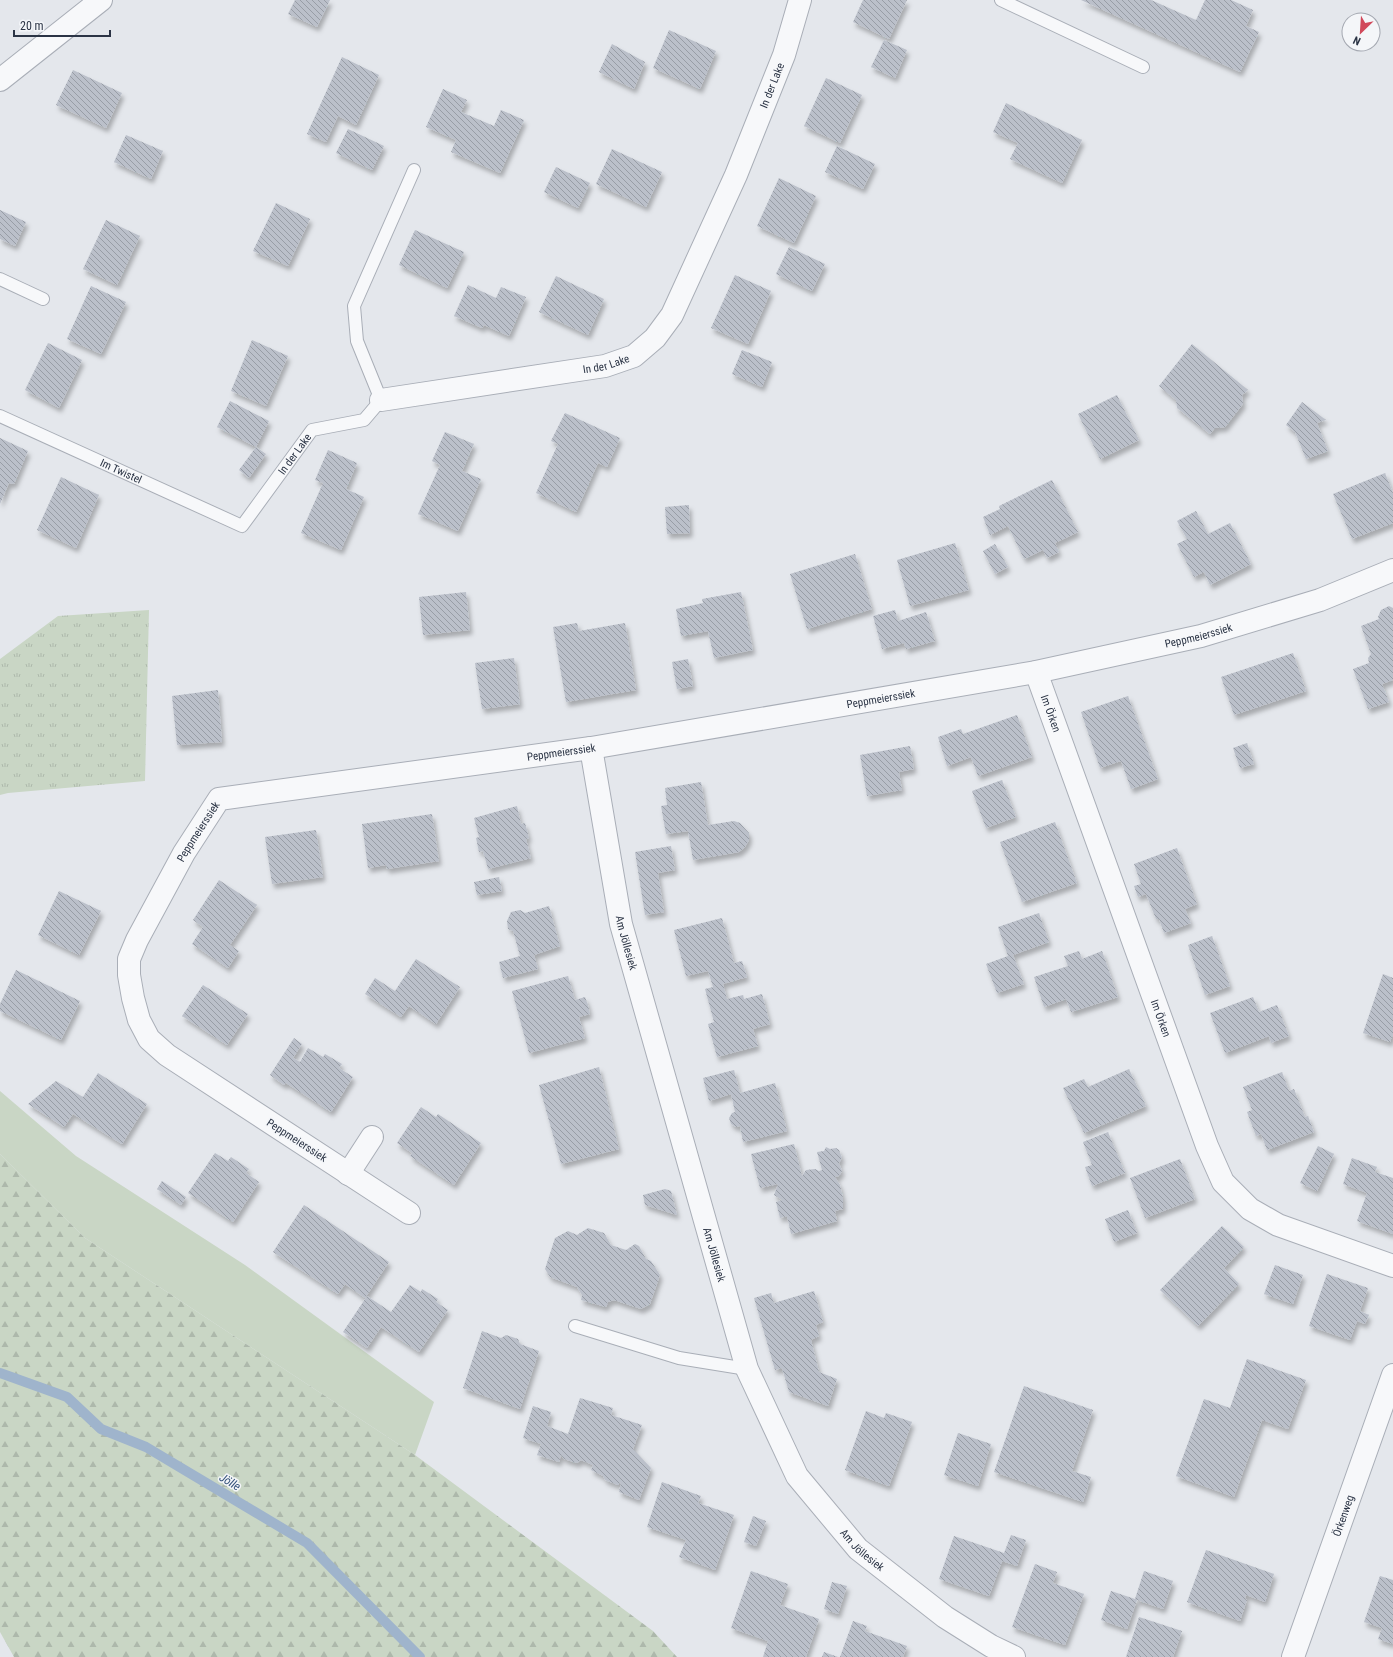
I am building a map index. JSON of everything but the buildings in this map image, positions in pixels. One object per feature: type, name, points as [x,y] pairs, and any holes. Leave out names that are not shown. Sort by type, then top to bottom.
[{"type":"street","points":[[0,80],[101,0]]},
{"type":"street","name":"In der Lake","points":[[381,400],[605,366],[634,356],[655,338],[672,315],[736,175],[784,55],[800,0]]},
{"type":"street","name":"Peppmeierssiek","points":[[409,1213],[167,1055],[149,1039],[139,1020],[129,975],[129,959],[137,940],[184,853],[219,799],[591,748],[1036,672],[1201,636],[1320,600],[1393,570]]},
{"type":"street","name":"Im Örken","points":[[1036,672],[1207,1146],[1223,1182],[1250,1209],[1278,1225],[1393,1266]]},
{"type":"street","name":"Am Jöllesiek","points":[[591,748],[621,924],[747,1369],[797,1476],[858,1549],[945,1617],[991,1646],[1014,1657]]},
{"type":"street","points":[[348,1174],[372,1137]]},
{"type":"street","name":"Örkenweg","points":[[1293,1657],[1388,1406],[1393,1375]]},
{"type":"lane","points":[[1001,0],[1143,67]]},
{"type":"lane","points":[[381,400],[357,341],[354,306],[414,170]]},
{"type":"lane","points":[[0,279],[43,299]]},
{"type":"lane","name":"In der Lake","points":[[242,526],[312,430],[364,420],[381,400]]},
{"type":"lane","name":"Im Twistel","points":[[0,416],[242,526]]},
{"type":"lane","points":[[576,1326],[679,1358],[747,1369]]},
{"type":"green space","points":[[149,610],[145,781],[8,793],[0,795],[0,659],[58,616]]},
{"type":"green space","points":[[0,1091],[76,1156],[245,1265],[434,1402],[415,1455],[85,1238],[0,1154]]},
{"type":"green space","points":[[0,1154],[85,1238],[415,1455],[653,1631],[677,1657],[14,1657],[0,1632]]},
{"type":"waterway","name":"Jölle","points":[[0,1373],[67,1397],[101,1429],[146,1447],[307,1543],[420,1657]]}]
